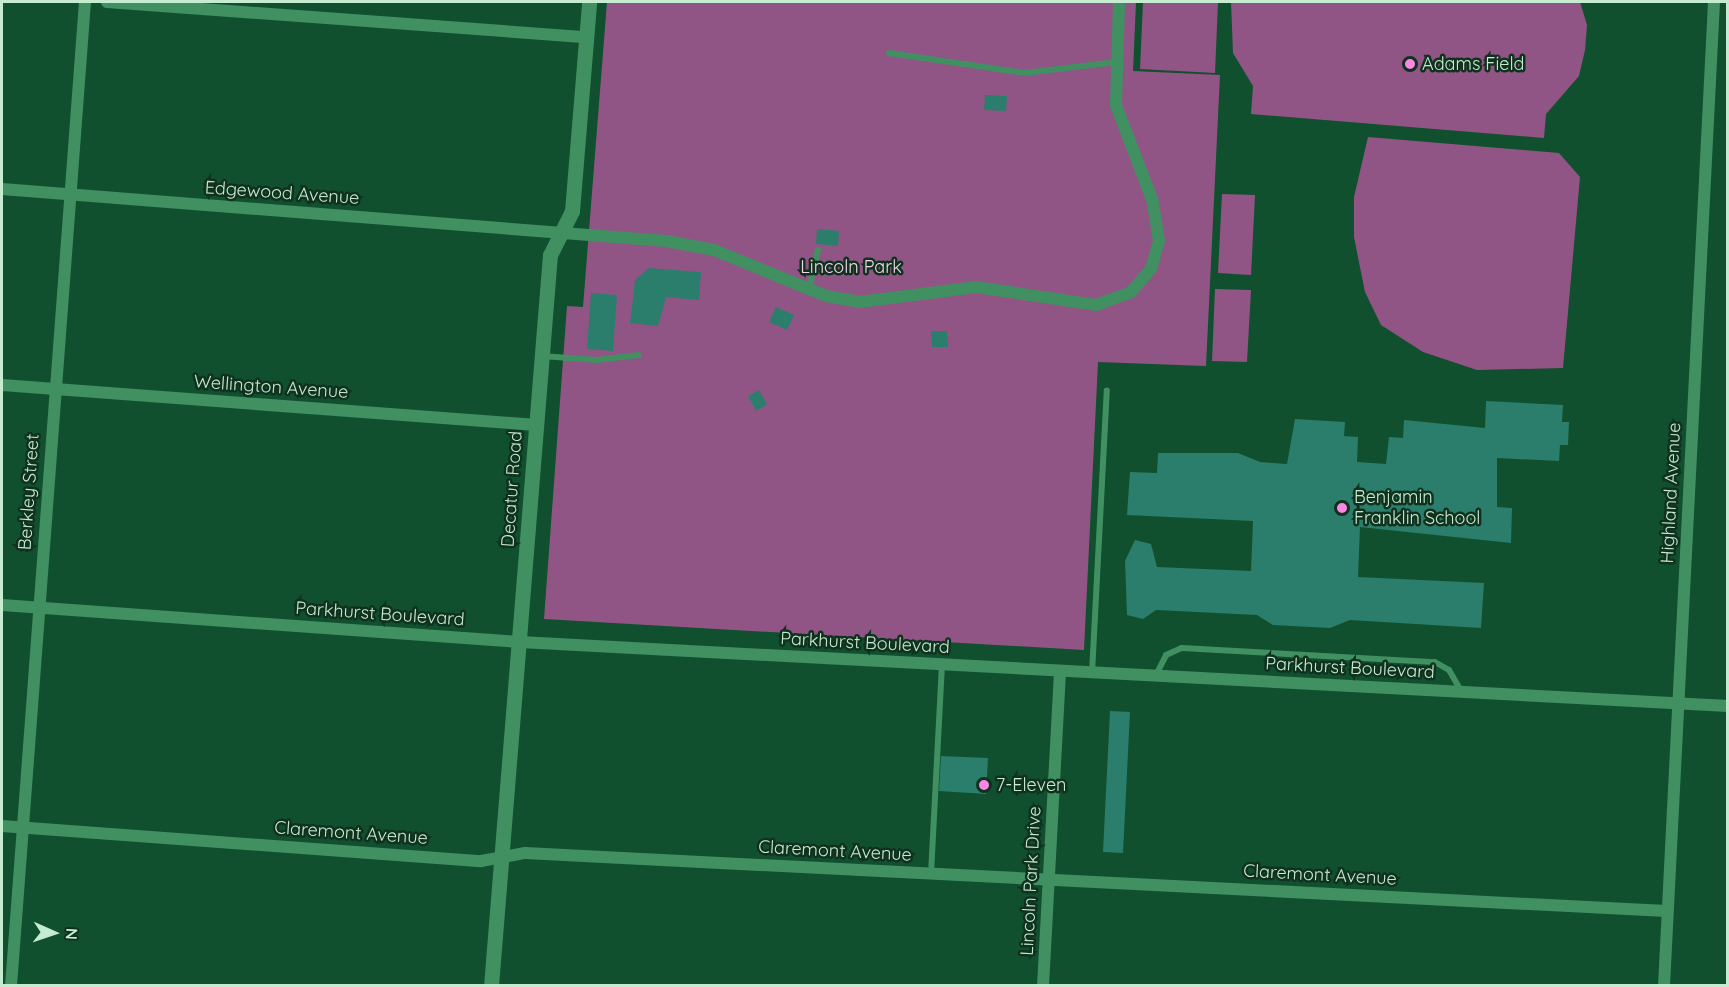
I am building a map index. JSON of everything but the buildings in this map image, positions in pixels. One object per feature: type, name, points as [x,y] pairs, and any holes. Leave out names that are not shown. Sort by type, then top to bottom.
[{"type":"street","name":"Berkley Street","points":[[11,986],[85,2]]},
{"type":"street","points":[[107,2],[586,37]]},
{"type":"street","name":"Decatur Road","points":[[491,986],[550,255],[572,211],[589,2]]},
{"type":"street","name":"Edgewood Avenue","points":[[2,189],[560,232],[692,245],[809,290],[842,300],[876,302],[976,287],[1077,306],[1114,301],[1131,292],[1151,269],[1159,241],[1153,202],[1116,105],[1119,2]]},
{"type":"street","name":"Highland Avenue","points":[[1664,986],[1714,2]]},
{"type":"street","name":"Wellington Avenue","points":[[2,385],[537,425]]},
{"type":"street","name":"Parkhurst Boulevard","points":[[2,605],[520,642],[1728,706]]},
{"type":"street","name":"Lincoln Park Drive","points":[[1043,986],[1060,671]]},
{"type":"street","name":"Claremont Avenue","points":[[2,826],[481,861],[525,853],[1667,911]]},
{"type":"lane","points":[[890,53],[1024,73],[1116,62]]},
{"type":"lane","points":[[809,290],[818,250]]},
{"type":"lane","points":[[541,356],[597,360],[639,355]]},
{"type":"lane","points":[[1092,673],[1107,390]]},
{"type":"lane","points":[[1156,676],[1166,656],[1182,648],[1436,662],[1446,666],[1461,691]]},
{"type":"lane","points":[[931,874],[942,665]]},
{"type":"green space","name":"Lincoln Park","points":[[607,2],[1136,2],[1133,71],[1220,75],[1206,366],[1098,362],[1084,650],[544,619],[567,306],[583,307]]},
{"type":"green space","points":[[1143,2],[1218,2],[1215,73],[1140,69]]},
{"type":"green space","name":"Adams Field","points":[[1231,2],[1580,2],[1587,25],[1585,50],[1579,76],[1546,114],[1544,138],[1251,114],[1253,86],[1233,53]]},
{"type":"green space","points":[[1368,137],[1559,153],[1580,177],[1563,368],[1477,370],[1423,352],[1381,325],[1365,292],[1354,237],[1354,197]]},
{"type":"green space","points":[[1222,194],[1255,195],[1251,275],[1218,273]]},
{"type":"green space","points":[[1215,289],[1251,290],[1247,362],[1212,361]]},
{"type":"place","name":"Adams Field","points":[[1410,64]]},
{"type":"place","name":"Benjamin Franklin School","points":[[1342,508]]},
{"type":"place","name":"7-Eleven","points":[[984,785]]}]
